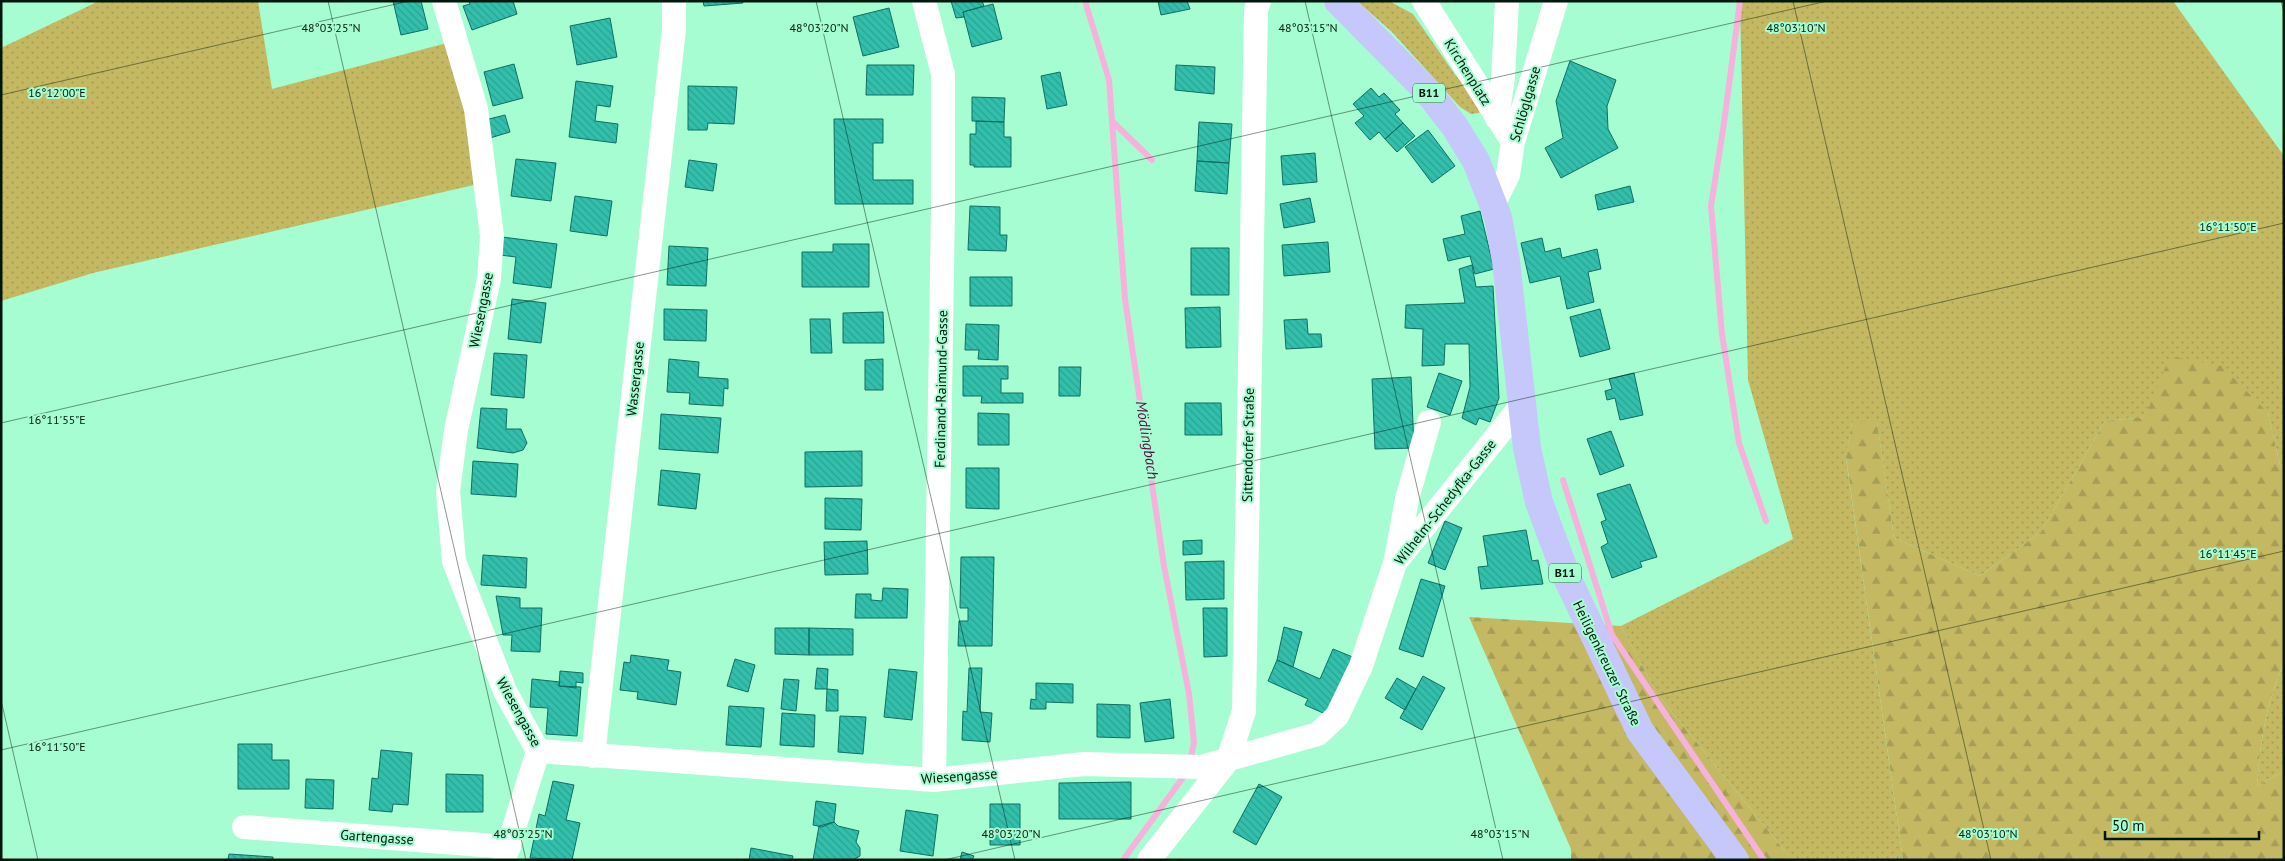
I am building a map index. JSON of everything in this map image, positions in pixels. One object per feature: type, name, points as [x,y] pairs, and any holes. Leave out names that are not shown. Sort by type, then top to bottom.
[{"type":"main road","name":"B11","points":[[1338,1],[1429,93],[1455,127],[1476,161],[1493,206]]},
{"type":"main road","name":"Heiligenkreuzer Straße","points":[[1493,206],[1498,217],[1506,261],[1521,406],[1527,448],[1539,502],[1568,580],[1603,657],[1640,730],[1735,860]]},
{"type":"street","name":"Wiesengasse","points":[[444,1],[476,109],[492,236],[489,279],[456,430],[448,491],[454,561],[505,691],[538,751],[934,780],[1084,764],[1201,767],[1228,760]]},
{"type":"street","name":"Wassergasse","points":[[593,756],[674,29],[674,1]]},
{"type":"street","name":"Ferdinand-Raimund-Gasse","points":[[924,1],[943,74],[943,226],[934,780]]},
{"type":"street","name":"Sittendorfer Straße","points":[[1149,860],[1228,760],[1244,711],[1256,18],[1259,1]]},
{"type":"street","name":"Kirchenplatz","points":[[1424,1],[1513,142]]},
{"type":"street","points":[[1498,118],[1503,78],[1507,1]]},
{"type":"street","name":"Schlöglgasse","points":[[1493,206],[1508,175],[1513,142],[1556,1]]},
{"type":"street","name":"Wilhelm-Schedyfka-Gasse","points":[[1228,760],[1318,734],[1337,716],[1362,666],[1401,556],[1521,406]]},
{"type":"street","points":[[1401,556],[1407,499],[1429,422]]},
{"type":"street","points":[[506,853],[538,751]]},
{"type":"street","name":"Gartengasse","points":[[244,827],[506,853]]},
{"type":"green space","points":[[99,1],[258,1],[272,89],[447,43],[461,91],[478,184],[93,273],[1,301],[1,48]]},
{"type":"green space","points":[[1357,1],[1389,1],[1413,14],[1456,76],[1483,104],[1479,113],[1471,114],[1460,107],[1392,32]]},
{"type":"green space","points":[[1747,1],[2173,1],[2284,156],[2284,467],[2280,465],[2268,413],[2145,417],[2105,421],[2041,532],[1980,576],[1894,538],[1877,422],[1852,422],[1846,458],[1903,860],[1792,860],[1656,692],[1621,626],[1793,539],[1748,380],[1740,3]]},
{"type":"green space","points":[[2170,356],[2222,366],[2268,413],[2280,465],[2284,467],[2284,663],[2268,708],[2257,786],[2284,771],[2284,860],[1903,860],[1846,457],[1852,422],[1877,421],[1894,538],[1980,576],[2041,532],[2105,421],[2145,417]]},
{"type":"green space","points":[[1469,617],[1621,626],[1656,692],[1792,860],[1571,860],[1571,849]]},
{"type":"green space","points":[[2284,663],[2284,771],[2257,786],[2268,708]]},
{"type":"building","points":[[393,1],[421,1],[428,29],[401,35]]},
{"type":"building","points":[[469,1],[513,1],[517,14],[472,30],[463,6],[470,4]]},
{"type":"building","points":[[703,1],[743,1],[743,3],[704,6]]},
{"type":"building","points":[[951,1],[982,1],[984,6],[963,12],[964,17],[956,18]]},
{"type":"building","points":[[1158,1],[1187,1],[1190,9],[1161,15]]},
{"type":"building","points":[[993,4],[1002,39],[972,47],[963,12]]},
{"type":"building","points":[[889,8],[899,47],[863,56],[853,17]]},
{"type":"building","points":[[610,18],[617,57],[577,65],[570,26]]},
{"type":"building","points":[[1570,61],[1616,80],[1607,106],[1608,129],[1618,148],[1561,178],[1545,148],[1563,138],[1556,101]]},
{"type":"building","points":[[514,64],[523,98],[493,106],[484,72]]},
{"type":"building","points":[[867,65],[914,65],[913,95],[866,95]]},
{"type":"building","points":[[1176,65],[1215,67],[1214,94],[1175,90]]},
{"type":"building","points":[[1060,72],[1067,105],[1047,109],[1041,76]]},
{"type":"building","points":[[576,81],[613,86],[610,107],[597,105],[595,121],[618,124],[616,143],[569,137]]},
{"type":"building","points":[[688,86],[737,87],[734,124],[708,123],[707,130],[688,130]]},
{"type":"building","points":[[1371,88],[1379,97],[1384,93],[1400,110],[1395,114],[1403,123],[1385,139],[1379,132],[1370,140],[1355,123],[1364,116],[1353,104]]},
{"type":"building","points":[[972,97],[1005,98],[1004,122],[972,121]]},
{"type":"building","points":[[505,115],[510,132],[490,138],[485,120]]},
{"type":"building","points":[[834,119],[883,119],[883,143],[873,143],[873,180],[913,180],[913,204],[835,204]]},
{"type":"building","points":[[976,121],[1004,122],[1004,137],[1011,137],[1011,167],[974,167],[974,165],[970,165],[970,134],[976,134]]},
{"type":"building","points":[[1199,122],[1232,124],[1229,163],[1197,161]]},
{"type":"building","points":[[1403,123],[1415,136],[1397,152],[1385,139]]},
{"type":"building","points":[[1428,130],[1455,166],[1432,183],[1405,147]]},
{"type":"building","points":[[1315,153],[1317,182],[1283,185],[1281,156]]},
{"type":"building","points":[[516,159],[556,163],[551,201],[511,196]]},
{"type":"building","points":[[689,160],[717,164],[713,191],[685,187]]},
{"type":"building","points":[[1197,161],[1229,163],[1227,194],[1195,191]]},
{"type":"building","points":[[1630,186],[1634,202],[1598,210],[1595,195]]},
{"type":"building","points":[[575,196],[612,201],[607,236],[570,231]]},
{"type":"building","points":[[1310,198],[1315,222],[1284,228],[1280,204]]},
{"type":"building","points":[[970,206],[1000,207],[1000,235],[1007,235],[1006,251],[968,250]]},
{"type":"building","points":[[1480,211],[1494,269],[1475,274],[1470,256],[1448,261],[1443,239],[1465,234],[1461,216]]},
{"type":"building","points":[[502,237],[557,244],[551,288],[513,283],[516,257],[500,255]]},
{"type":"building","points":[[1542,238],[1545,252],[1560,248],[1562,258],[1597,249],[1601,269],[1588,272],[1594,302],[1567,309],[1560,276],[1530,283],[1521,243]]},
{"type":"building","points":[[1328,242],[1330,272],[1284,276],[1282,245]]},
{"type":"building","points":[[833,244],[869,244],[869,287],[802,287],[802,252],[833,252]]},
{"type":"building","points":[[669,246],[708,248],[706,286],[667,285]]},
{"type":"building","points":[[1191,248],[1229,248],[1229,295],[1191,295]]},
{"type":"building","points":[[1472,265],[1476,287],[1493,286],[1499,398],[1490,422],[1479,418],[1476,425],[1462,418],[1470,387],[1469,344],[1445,344],[1444,365],[1422,366],[1423,329],[1405,328],[1406,305],[1465,303],[1459,269]]},
{"type":"building","points":[[970,277],[1012,277],[1012,306],[970,306]]},
{"type":"building","points":[[512,299],[546,303],[541,343],[508,339]]},
{"type":"building","points":[[1220,307],[1221,347],[1186,348],[1185,308]]},
{"type":"building","points":[[664,309],[707,310],[706,341],[664,340]]},
{"type":"building","points":[[1600,309],[1610,349],[1580,357],[1570,317]]},
{"type":"building","points":[[883,312],[884,343],[843,343],[843,313]]},
{"type":"building","points":[[810,319],[830,319],[832,353],[811,353]]},
{"type":"building","points":[[1307,319],[1308,334],[1321,334],[1322,347],[1286,349],[1284,320]]},
{"type":"building","points":[[966,324],[999,325],[998,360],[978,359],[979,350],[965,350]]},
{"type":"building","points":[[494,353],[527,355],[524,398],[491,395]]},
{"type":"building","points":[[669,359],[699,362],[698,377],[728,379],[728,389],[724,388],[723,406],[689,404],[690,393],[667,392]]},
{"type":"building","points":[[883,359],[883,390],[865,390],[865,360]]},
{"type":"building","points":[[963,366],[1008,366],[1008,379],[1001,379],[1001,393],[1023,393],[1023,403],[981,403],[982,396],[963,396]]},
{"type":"building","points":[[1059,367],[1081,367],[1080,396],[1059,396]]},
{"type":"building","points":[[1439,373],[1462,381],[1450,415],[1427,407]]},
{"type":"building","points":[[1634,373],[1643,415],[1620,420],[1615,398],[1607,400],[1605,391],[1612,389],[1609,379]]},
{"type":"building","points":[[1411,377],[1414,448],[1375,449],[1372,379]]},
{"type":"building","points":[[1185,403],[1221,403],[1222,435],[1185,435]]},
{"type":"building","points":[[481,408],[507,409],[506,429],[521,429],[527,443],[523,450],[513,453],[477,448]]},
{"type":"building","points":[[978,413],[1009,414],[1009,445],[978,445]]},
{"type":"building","points":[[661,414],[721,418],[718,453],[659,449]]},
{"type":"building","points":[[1611,431],[1624,466],[1600,475],[1587,439]]},
{"type":"building","points":[[862,451],[862,486],[805,487],[805,452]]},
{"type":"building","points":[[473,461],[518,464],[516,497],[471,494]]},
{"type":"building","points":[[966,468],[999,468],[999,509],[966,508]]},
{"type":"building","points":[[661,470],[700,474],[696,509],[658,505]]},
{"type":"building","points":[[1630,484],[1657,557],[1640,562],[1642,567],[1612,578],[1601,547],[1608,543],[1601,522],[1606,520],[1597,494]]},
{"type":"building","points":[[825,498],[862,499],[861,530],[825,529]]},
{"type":"building","points":[[1445,521],[1462,528],[1445,570],[1428,563]]},
{"type":"building","points":[[1526,530],[1532,561],[1538,560],[1543,584],[1481,589],[1478,567],[1488,566],[1483,536]]},
{"type":"building","points":[[1202,540],[1202,554],[1183,555],[1183,541]]},
{"type":"building","points":[[867,541],[868,574],[825,575],[824,542]]},
{"type":"building","points":[[483,555],[527,558],[526,588],[481,585]]},
{"type":"building","points":[[961,557],[994,557],[992,646],[958,646],[959,621],[968,621],[968,608],[960,608]]},
{"type":"building","points":[[1224,561],[1224,599],[1186,600],[1185,562]]},
{"type":"building","points":[[1421,579],[1445,586],[1423,657],[1399,649]]},
{"type":"building","points":[[883,588],[908,589],[907,618],[855,618],[856,594],[871,594],[871,600],[882,601]]},
{"type":"building","points":[[496,596],[520,598],[520,608],[542,608],[540,652],[511,651],[512,635],[503,635]]},
{"type":"building","points":[[1203,608],[1227,608],[1227,656],[1204,657]]},
{"type":"building","points":[[1284,627],[1302,632],[1293,667],[1277,660]]},
{"type":"building","points":[[775,628],[809,628],[809,655],[775,654]]},
{"type":"building","points":[[809,628],[853,629],[853,655],[809,655]]},
{"type":"building","points":[[1333,649],[1355,658],[1330,716],[1305,705],[1308,699],[1268,681],[1277,660],[1320,679]]},
{"type":"building","points":[[631,655],[669,660],[667,670],[681,672],[676,705],[637,699],[638,692],[620,690],[624,662],[630,663]]},
{"type":"building","points":[[735,659],[755,665],[748,692],[727,686]]},
{"type":"building","points":[[817,668],[828,669],[827,689],[815,689]]},
{"type":"building","points":[[969,668],[982,668],[980,712],[992,713],[990,742],[962,740],[963,711],[967,712]]},
{"type":"building","points":[[889,669],[917,672],[912,720],[884,717]]},
{"type":"building","points":[[560,671],[583,673],[583,683],[576,682],[576,688],[559,686]]},
{"type":"building","points":[[1423,676],[1445,688],[1422,730],[1400,718]]},
{"type":"building","points":[[1397,678],[1416,689],[1405,710],[1385,698]]},
{"type":"building","points":[[532,679],[560,682],[559,686],[581,687],[577,736],[546,734],[548,708],[530,707]]},
{"type":"building","points":[[784,679],[799,680],[796,711],[781,709]]},
{"type":"building","points":[[1036,683],[1073,684],[1073,703],[1046,702],[1046,709],[1030,709],[1031,699],[1036,700]]},
{"type":"building","points":[[827,689],[838,690],[838,711],[826,711]]},
{"type":"building","points":[[1170,699],[1174,738],[1145,742],[1140,703]]},
{"type":"building","points":[[1097,704],[1130,705],[1130,738],[1097,737]]},
{"type":"building","points":[[729,706],[764,708],[761,747],[726,745]]},
{"type":"building","points":[[782,713],[815,715],[814,747],[780,745]]},
{"type":"building","points":[[840,716],[866,717],[863,754],[838,752]]},
{"type":"building","points":[[238,744],[272,744],[272,760],[289,760],[289,789],[238,789]]},
{"type":"building","points":[[381,750],[412,753],[408,805],[393,804],[392,812],[369,810],[372,778],[378,779]]},
{"type":"building","points":[[446,774],[483,775],[483,812],[446,812]]},
{"type":"building","points":[[306,779],[334,780],[333,809],[305,808]]},
{"type":"building","points":[[553,781],[574,785],[566,820],[580,823],[572,860],[530,858],[539,814],[545,816]]},
{"type":"building","points":[[1131,782],[1131,819],[1059,819],[1059,783]]},
{"type":"building","points":[[1259,784],[1282,797],[1256,845],[1233,832]]},
{"type":"building","points":[[816,801],[836,804],[834,822],[822,827],[813,825]]},
{"type":"building","points":[[990,804],[1020,804],[1020,845],[990,845]]},
{"type":"building","points":[[906,810],[938,815],[933,856],[900,851]]},
{"type":"building","points":[[834,822],[838,826],[859,831],[856,842],[860,848],[860,856],[853,860],[813,860],[819,826]]},
{"type":"building","points":[[751,848],[793,856],[792,860],[749,860]]},
{"type":"building","points":[[962,852],[974,856],[972,860],[960,860]]},
{"type":"building","points":[[229,854],[273,857],[273,860],[228,860]]},
{"type":"waterway","name":"Mödlingbach","points":[[1085,1],[1109,80],[1125,299],[1164,566],[1189,694],[1194,742],[1190,762]]},
{"type":"waterway","points":[[1740,1],[1711,206],[1722,334],[1739,443],[1766,521]]},
{"type":"waterway","points":[[1112,121],[1152,160]]},
{"type":"waterway","points":[[1563,480],[1612,635],[1764,860]]},
{"type":"waterway","name":"Mödlingbach","points":[[1123,860],[1187,772]]}]
